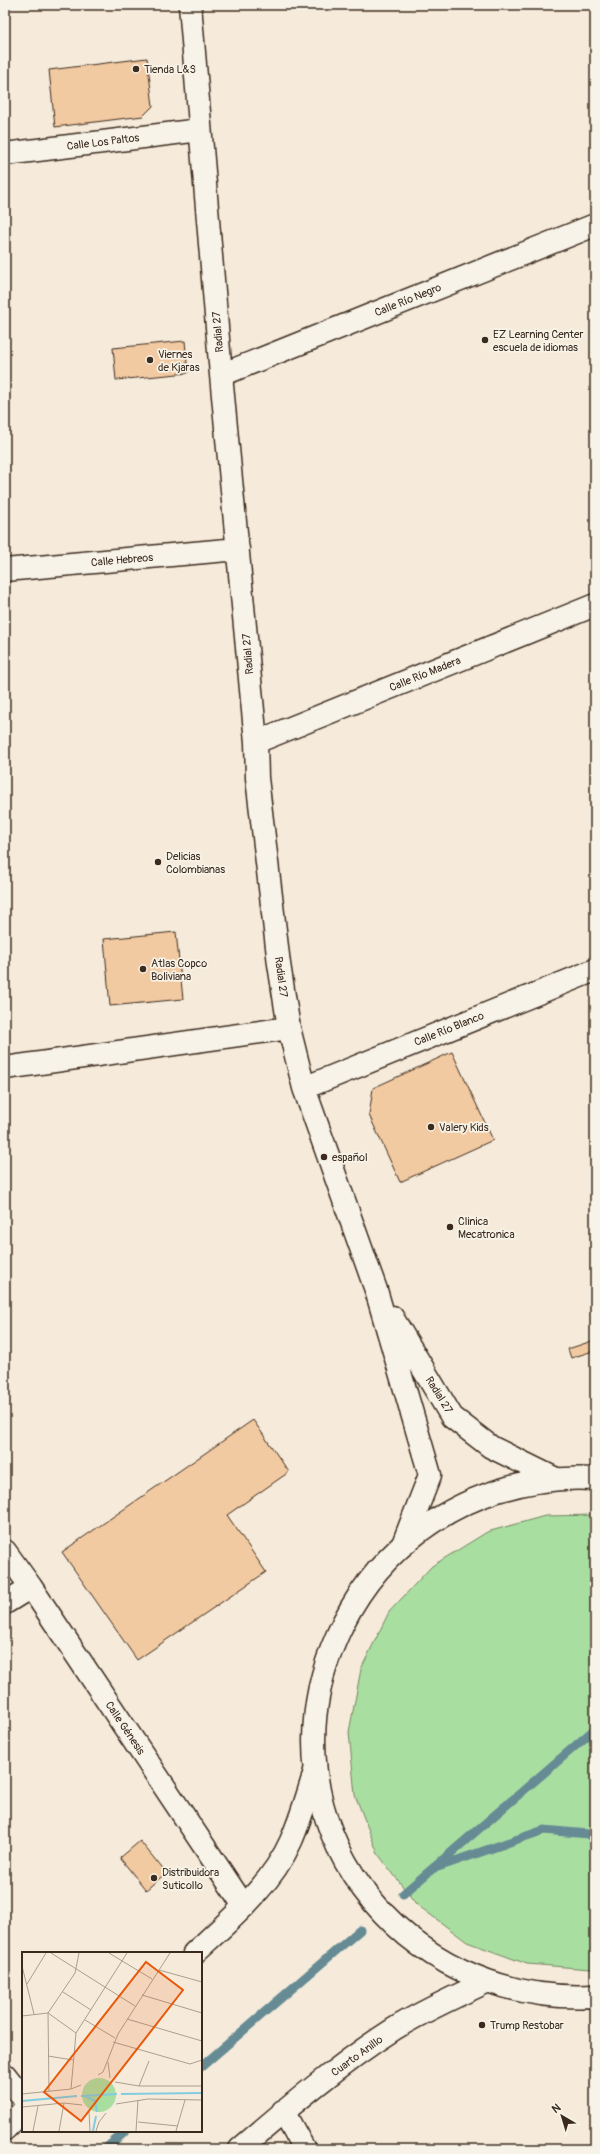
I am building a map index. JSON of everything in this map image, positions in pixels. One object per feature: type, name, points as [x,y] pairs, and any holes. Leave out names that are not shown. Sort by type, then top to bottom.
[{"type":"main road","name":"Radial 27","points":[[190,5],[221,375],[256,742],[258,785],[279,964],[289,1028],[304,1088],[376,1290],[430,1475],[403,1544]]},
{"type":"main road","name":"Calle Los Paltos","points":[[5,154],[200,130]]},
{"type":"main road","name":"Calle Río Negro","points":[[221,375],[595,225]]},
{"type":"main road","name":"Calle Hebreos","points":[[5,570],[238,549]]},
{"type":"main road","name":"Calle Río Madera","points":[[256,742],[595,605]]},
{"type":"main road","name":"Calle Río Blanco","points":[[304,1088],[595,970]]},
{"type":"main road","points":[[5,1068],[289,1028]]},
{"type":"main road","name":"Radial 27","points":[[376,1290],[452,1417],[491,1446],[556,1479]]},
{"type":"main road","points":[[595,1479],[556,1479],[514,1486],[474,1499],[436,1519],[403,1544],[361,1590],[350,1608],[326,1664],[317,1704],[315,1725],[316,1766],[323,1802],[334,1836],[350,1868],[370,1898],[394,1925],[422,1948],[453,1967],[486,1982],[533,1994],[566,1997],[595,1996]]},
{"type":"main road","name":"Calle Génesis","points":[[5,1551],[31,1587],[244,1906]]},
{"type":"main road","points":[[5,1603],[31,1587]]},
{"type":"main road","points":[[195,1952],[244,1906],[269,1876],[291,1842],[303,1810],[316,1766]]},
{"type":"main road","name":"Cuarto Anillo","points":[[240,2149],[284,2111],[340,2067],[394,2029],[486,1982]]},
{"type":"main road","points":[[5,2076],[22,2097]]},
{"type":"main road","points":[[284,2111],[304,2149]]},
{"type":"main road","points":[[5,2129],[22,2112]]},
{"type":"green space","points":[[595,1515],[595,1968],[590,1969],[527,1964],[467,1942],[416,1904],[378,1854],[355,1795],[349,1732],[361,1669],[389,1612],[432,1566],[487,1532],[545,1516]]},
{"type":"building","points":[[147,58],[153,106],[143,116],[55,127],[49,70]]},
{"type":"building","name":"Viernes de Kjaras","points":[[185,341],[188,373],[116,380],[113,348]]},
{"type":"building","name":"Atlas Copco Boliviana","points":[[176,932],[183,999],[110,1006],[104,939]]},
{"type":"building","name":"Valery Kids","points":[[452,1052],[493,1140],[400,1182],[369,1115],[373,1088]]},
{"type":"building","points":[[595,1340],[595,1352],[593,1351],[571,1358],[568,1349]]},
{"type":"building","points":[[253,1420],[289,1472],[227,1515],[266,1572],[137,1660],[62,1552]]},
{"type":"building","points":[[140,1841],[166,1873],[146,1890],[120,1858]]},
{"type":"waterway","points":[[403,1894],[595,1729]]},
{"type":"waterway","points":[[435,1868],[544,1830],[588,1834],[595,1840]]},
{"type":"waterway","points":[[202,2066],[360,1930]]},
{"type":"waterway","points":[[105,2149],[125,2132]]},
{"type":"place","name":"Tienda L&S","points":[[136,69]]},
{"type":"place","name":"EZ Learning Center escuela de idiomas","points":[[485,340]]},
{"type":"place","name":"Viernes de Kjaras","points":[[150,360]]},
{"type":"place","name":"Delicias Colombianas","points":[[158,862]]},
{"type":"place","name":"Atlas Copco Boliviana","points":[[143,969]]},
{"type":"place","name":"Valery Kids","points":[[431,1127]]},
{"type":"place","name":"español","points":[[324,1157]]},
{"type":"place","name":"Clinica Mecatronica","points":[[450,1227]]},
{"type":"place","name":"Distribuidora Suticollo","points":[[154,1878]]},
{"type":"place","name":"Trump Restobar","points":[[482,2025]]}]
